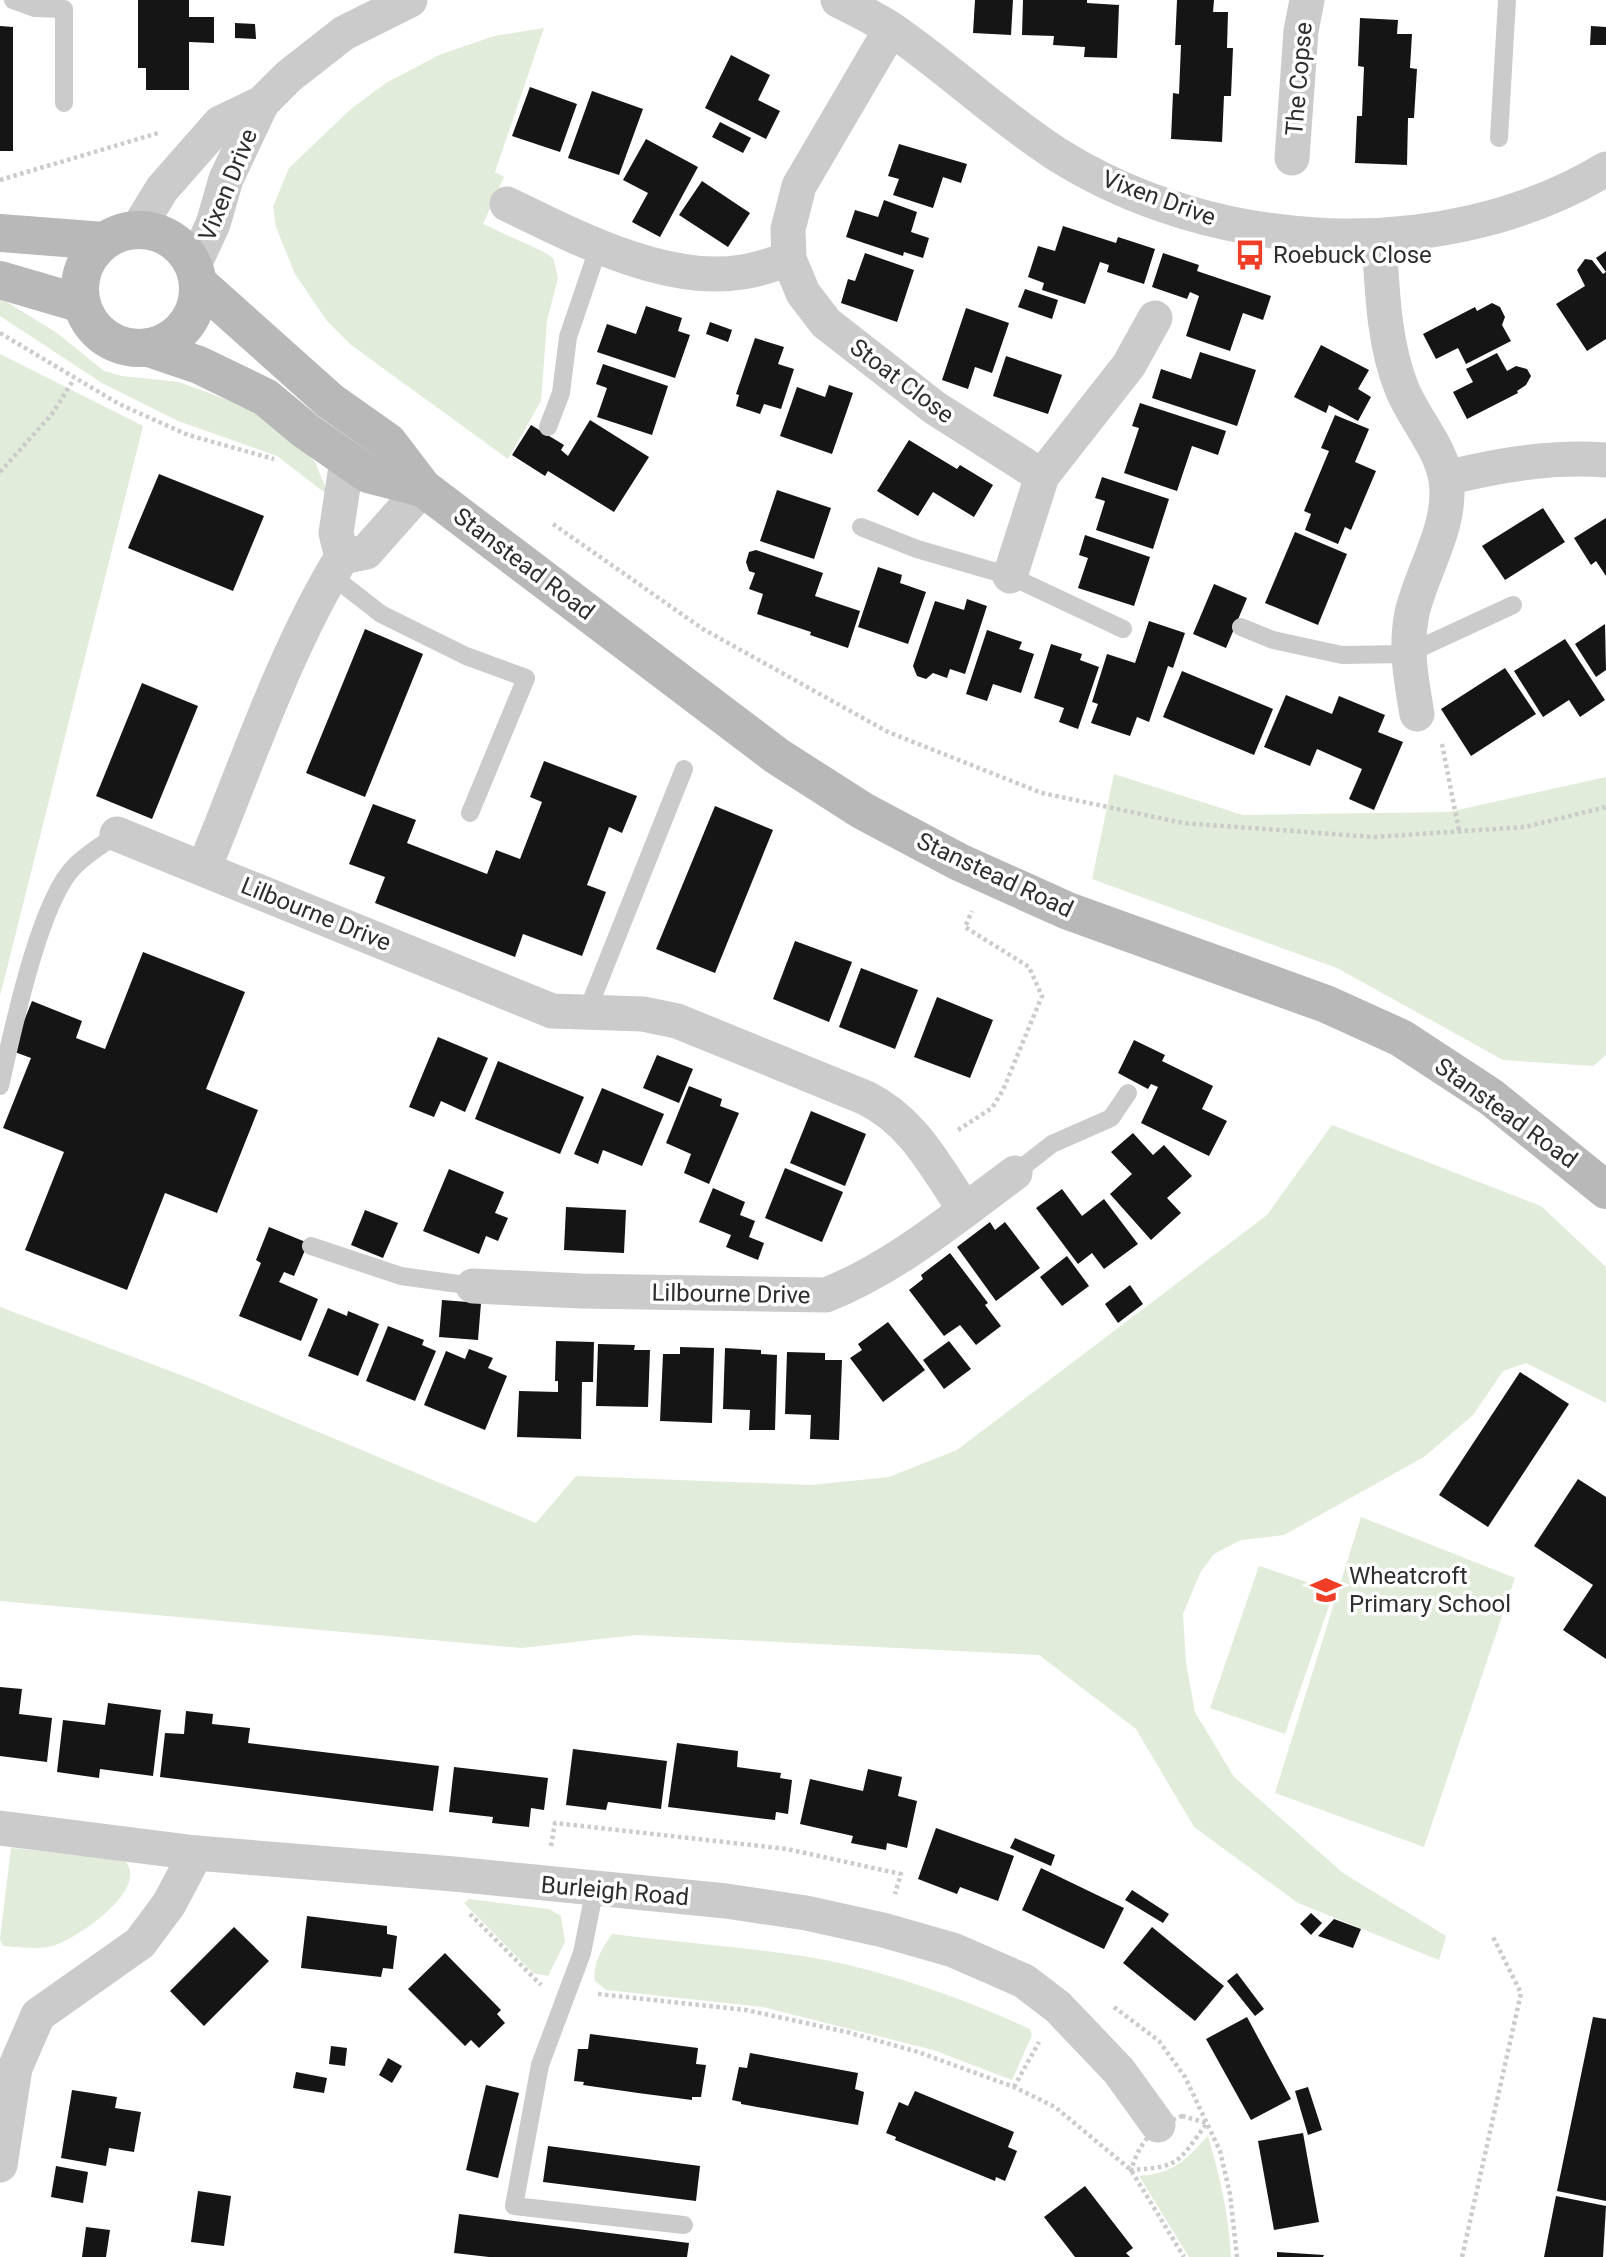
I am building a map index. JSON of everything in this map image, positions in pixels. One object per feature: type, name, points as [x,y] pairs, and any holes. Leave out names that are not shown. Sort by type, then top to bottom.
[{"type":"main road","points":[[0,233],[121,236],[155,232],[171,240],[195,275],[194,309],[180,332],[166,342],[149,348],[132,348],[114,343],[88,320],[82,304],[80,286],[83,269],[91,254],[121,236]]},
{"type":"main road","name":"Stanstead Road","points":[[195,275],[330,401],[388,442],[423,488],[777,756],[863,811],[987,875],[1068,911],[1326,1004],[1401,1038],[1491,1097],[1606,1190]]},
{"type":"main road","points":[[0,280],[82,304]]},
{"type":"main road","name":"Stanstead Road","points":[[149,348],[198,365],[265,397],[368,474],[423,488]]},
{"type":"street","name":"Vixen Drive","points":[[121,236],[220,123],[261,103],[289,76],[344,33],[410,0]]},
{"type":"street","name":"Vixen Drive","points":[[838,0],[891,29],[1002,116],[1056,154],[1138,194],[1215,221],[1317,236],[1379,236],[1457,225],[1528,205],[1606,169]]},
{"type":"street","name":"The Copse","points":[[1292,158],[1301,31],[1307,0]]},
{"type":"street","name":"Stoat Close","points":[[891,29],[799,186],[788,229],[789,259],[803,293],[826,323],[935,408],[1042,476]]},
{"type":"street","name":"Vixen Drive","points":[[195,275],[226,179],[261,103]]},
{"type":"street","points":[[507,204],[574,237],[636,260],[689,272],[741,273],[789,259]]},
{"type":"street","points":[[1379,236],[1387,330],[1402,389],[1428,435],[1446,478],[1446,509],[1412,613],[1407,653],[1417,713]]},
{"type":"street","points":[[1010,576],[1042,476],[1129,365],[1155,318]]},
{"type":"street","points":[[1446,478],[1504,464],[1579,458],[1606,460]]},
{"type":"street","points":[[204,868],[283,676],[337,566],[336,533],[347,460]]},
{"type":"street","points":[[337,566],[366,552],[423,488]]},
{"type":"street","name":"Lilbourne Drive","points":[[117,834],[552,1011],[643,1014],[690,1026],[887,1108],[907,1125],[965,1210]]},
{"type":"street","name":"Lilbourne Drive","points":[[473,1286],[827,1295],[858,1282],[1015,1173]]},
{"type":"street","name":"Burleigh Road","points":[[0,1828],[196,1853],[454,1874],[806,1913],[953,1950],[1024,1980],[1058,2007],[1119,2071],[1148,2137]]},
{"type":"street","points":[[0,2165],[15,2068],[38,2015],[140,1943],[169,1904],[196,1853]]},
{"type":"lane","points":[[13,0],[35,8],[64,9],[64,103]]},
{"type":"lane","points":[[1499,138],[1507,0]]},
{"type":"lane","points":[[548,427],[561,393],[568,337],[599,246]]},
{"type":"lane","points":[[861,527],[918,550],[1010,576],[1063,604],[1122,629]]},
{"type":"lane","points":[[337,566],[381,614],[466,656],[526,678],[470,813]]},
{"type":"lane","points":[[1241,627],[1273,640],[1342,654],[1407,653],[1513,605]]},
{"type":"lane","points":[[586,1014],[684,769]]},
{"type":"lane","points":[[0,1086],[15,1022],[52,897],[73,867],[117,834]]},
{"type":"lane","points":[[1015,1173],[1052,1143],[1111,1118],[1128,1093]]},
{"type":"lane","points":[[311,1246],[401,1276],[473,1286]]},
{"type":"lane","points":[[595,1888],[582,1953],[540,2065],[514,2206],[684,2225]]},
{"type":"path","points":[[0,180],[162,132],[197,125],[209,135]]},
{"type":"path","points":[[0,333],[74,379],[188,435],[272,458],[280,463]]},
{"type":"path","points":[[0,472],[52,414],[74,379]]},
{"type":"path","points":[[552,524],[703,629],[888,732],[1042,793],[1183,823],[1374,836],[1525,827],[1606,807]]},
{"type":"path","points":[[1417,713],[1438,726],[1460,831]]},
{"type":"path","points":[[925,1152],[992,1108],[1003,1090],[1042,996],[1029,967],[965,927],[987,875]]},
{"type":"path","points":[[545,1885],[555,1823],[787,1849],[901,1874],[893,1899]]},
{"type":"path","points":[[454,1874],[455,1899],[540,1985],[746,2010],[847,2032],[918,2052],[1014,2087],[1055,2107],[1131,2170],[1184,2257]]},
{"type":"path","points":[[1462,2257],[1521,1993],[1493,1937]]},
{"type":"path","points":[[1014,2087],[1023,2071]]},
{"type":"path","points":[[1131,2170],[1148,2137]]},
{"type":"green space","points":[[544,28],[495,172],[504,177],[483,224],[553,258],[558,278],[547,321],[541,401],[508,459],[351,345],[327,321],[295,274],[276,227],[273,207],[289,168],[352,108],[386,83],[439,55],[494,36]]},
{"type":"green space","points":[[0,298],[57,333],[104,371],[122,376],[179,382],[247,407],[294,438],[315,462],[329,496],[277,456],[178,421],[102,383],[0,316]]},
{"type":"green space","points":[[0,354],[143,426],[0,996]]},
{"type":"green space","points":[[1114,774],[1243,815],[1449,812],[1606,777],[1606,1055],[1593,1066],[1503,1060],[1337,968],[1092,879]]},
{"type":"green space","points":[[1332,1125],[1541,1206],[1606,1267],[1606,1403],[1526,1363],[1503,1371],[1473,1415],[1424,1457],[1284,1535],[1241,1540],[1214,1554],[1200,1573],[1183,1614],[1186,1663],[1195,1712],[1234,1777],[1343,1873],[1446,1936],[1439,1960],[1298,1903],[1194,1827],[1136,1729],[1039,1655],[636,1635],[521,1648],[0,1601],[0,1307],[194,1380],[536,1523],[576,1476],[812,1485],[889,1477],[957,1450],[1267,1215]]},
{"type":"green space","points":[[1361,1517],[1515,1578],[1424,1847],[1275,1793]]},
{"type":"green space","points":[[1259,1566],[1334,1591],[1285,1734],[1210,1708]]},
{"type":"green space","points":[[11,1848],[124,1860],[130,1871],[129,1883],[110,1909],[82,1931],[58,1944],[31,1948],[3,1946],[0,1939]]},
{"type":"green space","points":[[469,1899],[549,1909],[561,1916],[565,1942],[548,1976],[533,1973],[464,1903]]},
{"type":"green space","points":[[612,1934],[758,1950],[844,1964],[915,1984],[962,2001],[1030,2029],[1032,2035],[1012,2080],[933,2050],[763,2007],[606,1990],[595,1981],[594,1975],[602,1950]]},
{"type":"green space","points":[[1208,2136],[1223,2196],[1231,2257],[1189,2257],[1139,2176],[1170,2169]]},
{"type":"building","points":[[138,0],[189,0],[189,17],[214,17],[214,43],[189,42],[189,90],[146,90],[146,68],[138,68]]},
{"type":"building","points":[[975,0],[1013,0],[1011,35],[973,33]]},
{"type":"building","points":[[1023,0],[1087,0],[1087,3],[1119,5],[1117,58],[1084,57],[1085,47],[1053,45],[1054,36],[1022,35]]},
{"type":"building","points":[[1177,0],[1214,0],[1213,12],[1228,12],[1227,48],[1233,48],[1231,96],[1224,96],[1222,142],[1171,139],[1173,93],[1179,94],[1181,45],[1175,45]]},
{"type":"building","points":[[1360,18],[1398,20],[1397,34],[1412,34],[1410,68],[1417,69],[1414,118],[1408,118],[1407,165],[1355,163],[1357,116],[1362,116],[1364,67],[1358,66]]},
{"type":"building","points":[[235,23],[255,24],[256,39],[235,38]]},
{"type":"building","points":[[0,26],[13,27],[13,151],[0,151]]},
{"type":"building","points":[[1591,26],[1606,27],[1606,45],[1590,45]]},
{"type":"building","points":[[731,55],[770,75],[758,100],[780,111],[766,139],[705,108]]},
{"type":"building","points":[[530,87],[577,104],[560,152],[512,136]]},
{"type":"building","points":[[592,91],[643,109],[619,175],[568,158]]},
{"type":"building","points":[[720,122],[751,138],[743,153],[712,137]]},
{"type":"building","points":[[646,139],[698,167],[660,237],[632,222],[648,193],[623,180]]},
{"type":"building","points":[[899,144],[967,164],[961,183],[943,177],[933,208],[893,195],[899,179],[888,176]]},
{"type":"building","points":[[702,181],[750,213],[728,247],[679,215]]},
{"type":"building","points":[[884,200],[917,212],[911,232],[929,238],[923,258],[904,252],[903,256],[846,237],[855,210],[878,217]]},
{"type":"building","points":[[1063,226],[1116,243],[1118,237],[1155,249],[1144,284],[1107,272],[1109,265],[1100,262],[1085,304],[1042,290],[1044,283],[1028,277],[1038,246],[1055,251]]},
{"type":"building","points":[[1606,251],[1606,272],[1596,258]]},
{"type":"building","points":[[865,253],[914,270],[897,322],[841,303],[848,279],[855,281]]},
{"type":"building","points":[[1163,253],[1199,265],[1197,271],[1271,296],[1263,320],[1243,313],[1230,351],[1186,336],[1199,296],[1190,292],[1187,299],[1152,287]]},
{"type":"building","points":[[1585,259],[1592,260],[1603,274],[1606,272],[1606,339],[1587,351],[1556,304],[1585,286],[1577,270]]},
{"type":"building","points":[[1025,289],[1058,300],[1052,319],[1018,307]]},
{"type":"building","points":[[1492,303],[1500,307],[1505,317],[1502,325],[1511,341],[1466,364],[1458,348],[1436,359],[1423,334],[1475,307],[1477,311]]},
{"type":"building","points":[[646,306],[682,318],[678,331],[690,335],[675,378],[597,352],[607,324],[636,334]]},
{"type":"building","points":[[966,308],[1009,323],[992,373],[975,367],[968,389],[942,380]]},
{"type":"building","points":[[710,322],[732,330],[728,342],[706,334]]},
{"type":"building","points":[[755,338],[784,347],[778,364],[794,369],[781,409],[764,404],[760,414],[736,406],[739,395],[736,394]]},
{"type":"building","points":[[1321,345],[1369,370],[1358,389],[1371,397],[1358,421],[1329,405],[1326,413],[1294,397]]},
{"type":"building","points":[[1200,352],[1256,370],[1237,426],[1152,398],[1161,369],[1191,379]]},
{"type":"building","points":[[1497,353],[1507,371],[1516,366],[1527,369],[1531,376],[1518,393],[1467,419],[1453,392],[1473,382],[1466,369]]},
{"type":"building","points":[[1006,356],[1062,375],[1048,414],[993,396]]},
{"type":"building","points":[[603,364],[668,386],[652,435],[597,417],[607,388],[596,384]]},
{"type":"building","points":[[829,385],[853,393],[832,454],[780,436],[797,387],[825,397]]},
{"type":"building","points":[[1140,403],[1226,431],[1218,455],[1192,446],[1177,491],[1124,473],[1139,428],[1132,426]]},
{"type":"building","points":[[1335,415],[1369,429],[1355,462],[1376,471],[1351,530],[1345,527],[1338,544],[1305,530],[1311,514],[1304,511],[1329,451],[1321,448]]},
{"type":"building","points":[[590,420],[649,457],[614,512],[548,471],[545,476],[512,455],[531,425],[564,445],[561,450],[568,456]]},
{"type":"building","points":[[909,440],[957,469],[960,465],[993,485],[974,517],[933,492],[918,516],[877,491]]},
{"type":"building","points":[[159,474],[264,516],[233,591],[128,548]]},
{"type":"building","points":[[1102,477],[1169,499],[1153,549],[1096,530],[1105,501],[1095,498]]},
{"type":"building","points":[[777,490],[831,508],[814,559],[760,541]]},
{"type":"building","points":[[1543,508],[1565,542],[1505,580],[1482,546]]},
{"type":"building","points":[[1606,518],[1606,576],[1596,561],[1591,565],[1574,538]]},
{"type":"building","points":[[1295,532],[1347,554],[1318,625],[1265,603]]},
{"type":"building","points":[[1085,535],[1150,557],[1134,606],[1078,588],[1088,558],[1079,555]]},
{"type":"building","points":[[756,550],[823,573],[815,596],[860,611],[848,648],[757,614],[763,594],[749,589],[755,573],[749,571],[746,562],[749,552]]},
{"type":"building","points":[[878,567],[902,575],[900,583],[926,592],[908,644],[858,627]]},
{"type":"building","points":[[1214,584],[1247,598],[1226,648],[1193,634]]},
{"type":"building","points":[[967,599],[987,606],[965,674],[950,669],[947,678],[933,673],[926,679],[917,676],[913,666],[935,601],[964,610]]},
{"type":"building","points":[[1149,621],[1185,633],[1173,668],[1168,666],[1149,722],[1137,717],[1130,736],[1091,723],[1098,704],[1092,702],[1107,654],[1135,663]]},
{"type":"building","points":[[1605,624],[1606,670],[1596,677],[1575,644]]},
{"type":"building","points":[[365,629],[423,654],[365,797],[306,773]]},
{"type":"building","points":[[987,630],[1022,642],[1019,649],[1034,654],[1021,693],[993,684],[987,701],[966,694]]},
{"type":"building","points":[[1565,639],[1605,700],[1580,717],[1569,700],[1543,717],[1514,671]]},
{"type":"building","points":[[1051,644],[1082,654],[1080,660],[1099,667],[1078,729],[1059,722],[1064,708],[1034,698]]},
{"type":"building","points":[[1505,668],[1536,714],[1471,756],[1441,709]]},
{"type":"building","points":[[1182,671],[1273,709],[1254,755],[1163,717]]},
{"type":"building","points":[[142,683],[198,706],[152,819],[96,796]]},
{"type":"building","points":[[1286,695],[1332,714],[1339,696],[1385,715],[1378,732],[1403,742],[1374,810],[1349,799],[1362,769],[1317,749],[1310,766],[1264,747]]},
{"type":"building","points":[[544,761],[637,796],[622,833],[609,827],[587,885],[606,892],[582,956],[523,934],[515,957],[375,903],[385,877],[349,864],[373,804],[416,820],[407,843],[487,874],[496,850],[520,859],[542,802],[530,797]]},
{"type":"building","points":[[715,806],[773,830],[715,973],[656,949]]},
{"type":"building","points":[[795,941],[852,962],[829,1022],[773,999]]},
{"type":"building","points":[[143,952],[245,992],[206,1089],[258,1110],[217,1213],[165,1193],[127,1290],[25,1250],[64,1152],[3,1128],[31,1058],[12,1051],[32,1001],[82,1021],[76,1038],[105,1049]]},
{"type":"building","points":[[861,968],[918,990],[895,1049],[839,1027]]},
{"type":"building","points":[[937,997],[993,1020],[970,1078],[914,1057]]},
{"type":"building","points":[[438,1037],[488,1058],[465,1112],[441,1101],[434,1117],[409,1107]]},
{"type":"building","points":[[1134,1040],[1165,1055],[1162,1061],[1213,1086],[1202,1109],[1227,1121],[1209,1156],[1141,1123],[1158,1087],[1151,1084],[1148,1089],[1118,1073]]},
{"type":"building","points":[[657,1055],[693,1069],[679,1103],[643,1088]]},
{"type":"building","points":[[498,1061],[584,1097],[560,1154],[475,1119]]},
{"type":"building","points":[[689,1086],[722,1099],[720,1106],[739,1113],[709,1184],[684,1173],[691,1154],[666,1143]]},
{"type":"building","points":[[602,1088],[664,1114],[642,1166],[603,1150],[598,1164],[574,1154]]},
{"type":"building","points":[[811,1111],[866,1134],[845,1186],[790,1163]]},
{"type":"building","points":[[1133,1133],[1153,1155],[1164,1145],[1192,1176],[1167,1198],[1181,1213],[1151,1240],[1110,1194],[1132,1174],[1111,1152]]},
{"type":"building","points":[[785,1168],[843,1192],[822,1242],[765,1218]]},
{"type":"building","points":[[449,1169],[504,1192],[495,1213],[508,1218],[498,1241],[486,1236],[479,1254],[423,1231]]},
{"type":"building","points":[[713,1188],[745,1202],[740,1215],[755,1221],[749,1237],[764,1243],[758,1260],[726,1247],[731,1235],[699,1222]]},
{"type":"building","points":[[1062,1189],[1082,1216],[1104,1199],[1138,1244],[1104,1269],[1092,1253],[1078,1264],[1036,1208]]},
{"type":"building","points":[[566,1207],[626,1210],[624,1253],[564,1250]]},
{"type":"building","points":[[365,1210],[398,1223],[383,1258],[351,1245]]},
{"type":"building","points":[[990,1222],[995,1230],[1005,1222],[1040,1268],[996,1301],[957,1247]]},
{"type":"building","points":[[269,1227],[308,1243],[294,1276],[284,1272],[279,1282],[318,1299],[301,1341],[239,1316],[261,1263],[256,1260]]},
{"type":"building","points":[[950,1253],[988,1303],[985,1305],[1001,1326],[976,1345],[960,1325],[944,1336],[909,1290],[923,1279],[921,1275]]},
{"type":"building","points":[[1067,1256],[1089,1286],[1062,1306],[1040,1277]]},
{"type":"building","points":[[1130,1285],[1143,1304],[1118,1323],[1105,1304]]},
{"type":"building","points":[[442,1300],[481,1303],[478,1340],[439,1337]]},
{"type":"building","points":[[328,1308],[347,1316],[348,1311],[379,1324],[358,1376],[308,1356]]},
{"type":"building","points":[[888,1322],[925,1370],[883,1402],[850,1358],[862,1350],[858,1344]]},
{"type":"building","points":[[388,1326],[424,1340],[422,1345],[436,1351],[415,1401],[366,1381]]},
{"type":"building","points":[[556,1341],[594,1342],[593,1382],[582,1382],[581,1439],[517,1437],[519,1391],[558,1392],[558,1381],[555,1381]]},
{"type":"building","points":[[949,1341],[971,1369],[944,1389],[923,1360]]},
{"type":"building","points":[[598,1344],[635,1345],[634,1350],[650,1350],[648,1407],[596,1406]]},
{"type":"building","points":[[680,1347],[714,1348],[712,1423],[660,1421],[663,1354],[680,1354]]},
{"type":"building","points":[[725,1348],[761,1350],[761,1354],[777,1355],[775,1430],[749,1430],[750,1410],[723,1409]]},
{"type":"building","points":[[469,1349],[493,1358],[488,1368],[507,1376],[485,1430],[424,1405],[446,1351],[465,1359]]},
{"type":"building","points":[[787,1352],[825,1353],[825,1360],[842,1360],[839,1440],[810,1439],[811,1415],[785,1414]]},
{"type":"building","points":[[1520,1372],[1569,1404],[1488,1527],[1439,1495]]},
{"type":"building","points":[[1578,1479],[1606,1497],[1606,1659],[1563,1630],[1593,1585],[1534,1546]]},
{"type":"building","points":[[0,1687],[22,1689],[19,1714],[52,1718],[47,1762],[0,1756]]},
{"type":"building","points":[[108,1703],[161,1710],[153,1776],[100,1769],[99,1778],[57,1772],[63,1720],[105,1725]]},
{"type":"building","points":[[186,1711],[213,1714],[212,1724],[250,1728],[248,1743],[439,1766],[433,1811],[160,1777],[165,1733],[184,1734]]},
{"type":"building","points":[[677,1743],[738,1751],[737,1767],[781,1773],[780,1778],[792,1780],[788,1814],[776,1812],[775,1820],[668,1807]]},
{"type":"building","points":[[573,1749],[667,1761],[661,1809],[608,1802],[606,1810],[566,1805]]},
{"type":"building","points":[[454,1767],[548,1778],[544,1810],[531,1808],[529,1827],[492,1823],[493,1817],[449,1812]]},
{"type":"building","points":[[868,1769],[902,1777],[898,1796],[917,1801],[907,1848],[887,1843],[886,1850],[851,1843],[853,1836],[800,1824],[810,1779],[863,1791]]},
{"type":"building","points":[[936,1828],[1014,1856],[998,1901],[960,1887],[957,1894],[918,1879]]},
{"type":"building","points":[[1015,1838],[1055,1855],[1051,1866],[1010,1848]]},
{"type":"building","points":[[1041,1868],[1124,1908],[1104,1949],[1022,1910]]},
{"type":"building","points":[[1132,1890],[1169,1914],[1163,1923],[1125,1900]]},
{"type":"building","points":[[1311,1913],[1322,1923],[1311,1935],[1300,1924]]},
{"type":"building","points":[[307,1916],[387,1926],[387,1934],[397,1936],[393,1969],[383,1968],[381,1977],[301,1968]]},
{"type":"building","points":[[1334,1919],[1361,1929],[1353,1948],[1318,1936]]},
{"type":"building","points":[[234,1927],[269,1961],[204,2026],[170,1991]]},
{"type":"building","points":[[1152,1927],[1224,1986],[1195,2021],[1123,1963]]},
{"type":"building","points":[[445,1953],[501,2010],[497,2014],[505,2023],[479,2048],[471,2040],[465,2046],[408,1989]]},
{"type":"building","points":[[1237,1973],[1264,2009],[1255,2016],[1227,1981]]},
{"type":"building","points":[[1247,2017],[1291,2099],[1251,2120],[1206,2039]]},
{"type":"building","points":[[1593,2017],[1606,2019],[1606,2201],[1557,2191]]},
{"type":"building","points":[[590,2034],[698,2048],[696,2064],[706,2065],[701,2097],[692,2097],[692,2100],[583,2085],[584,2082],[574,2081],[578,2049],[588,2049]]},
{"type":"building","points":[[331,2046],[347,2048],[345,2066],[329,2064]]},
{"type":"building","points":[[750,2053],[858,2073],[855,2089],[864,2092],[858,2125],[741,2104],[732,2100],[739,2067],[747,2068]]},
{"type":"building","points":[[388,2058],[402,2066],[392,2083],[379,2075]]},
{"type":"building","points":[[296,2072],[327,2078],[324,2093],[293,2088]]},
{"type":"building","points":[[486,2085],[519,2093],[498,2178],[466,2170]]},
{"type":"building","points":[[1308,2087],[1322,2130],[1308,2135],[1295,2091]]},
{"type":"building","points":[[72,2090],[117,2097],[115,2108],[141,2112],[134,2152],[109,2148],[106,2166],[61,2158]]},
{"type":"building","points":[[915,2091],[1014,2132],[1008,2147],[1017,2151],[1005,2181],[996,2177],[995,2181],[895,2140],[896,2137],[886,2133],[899,2102],[908,2106]]},
{"type":"building","points":[[1303,2133],[1319,2222],[1274,2230],[1258,2141]]},
{"type":"building","points":[[548,2146],[700,2166],[696,2201],[543,2182]]},
{"type":"building","points":[[56,2166],[88,2172],[83,2203],[51,2197]]},
{"type":"building","points":[[1085,2186],[1133,2248],[1126,2253],[1130,2257],[1075,2257],[1044,2217]]},
{"type":"building","points":[[198,2191],[231,2196],[224,2246],[191,2242]]},
{"type":"building","points":[[1556,2196],[1606,2206],[1603,2257],[1544,2257]]},
{"type":"building","points":[[459,2214],[689,2243],[687,2257],[489,2257],[454,2253]]},
{"type":"building","points":[[86,2227],[110,2230],[106,2257],[82,2257]]},
{"type":"building","points":[[1277,2252],[1324,2255],[1277,2257]]},
{"type":"place","name":"Roebuck Close","points":[[1250,255]]},
{"type":"place","name":"Wheatcroft Primary School","points":[[1326,1590]]}]
